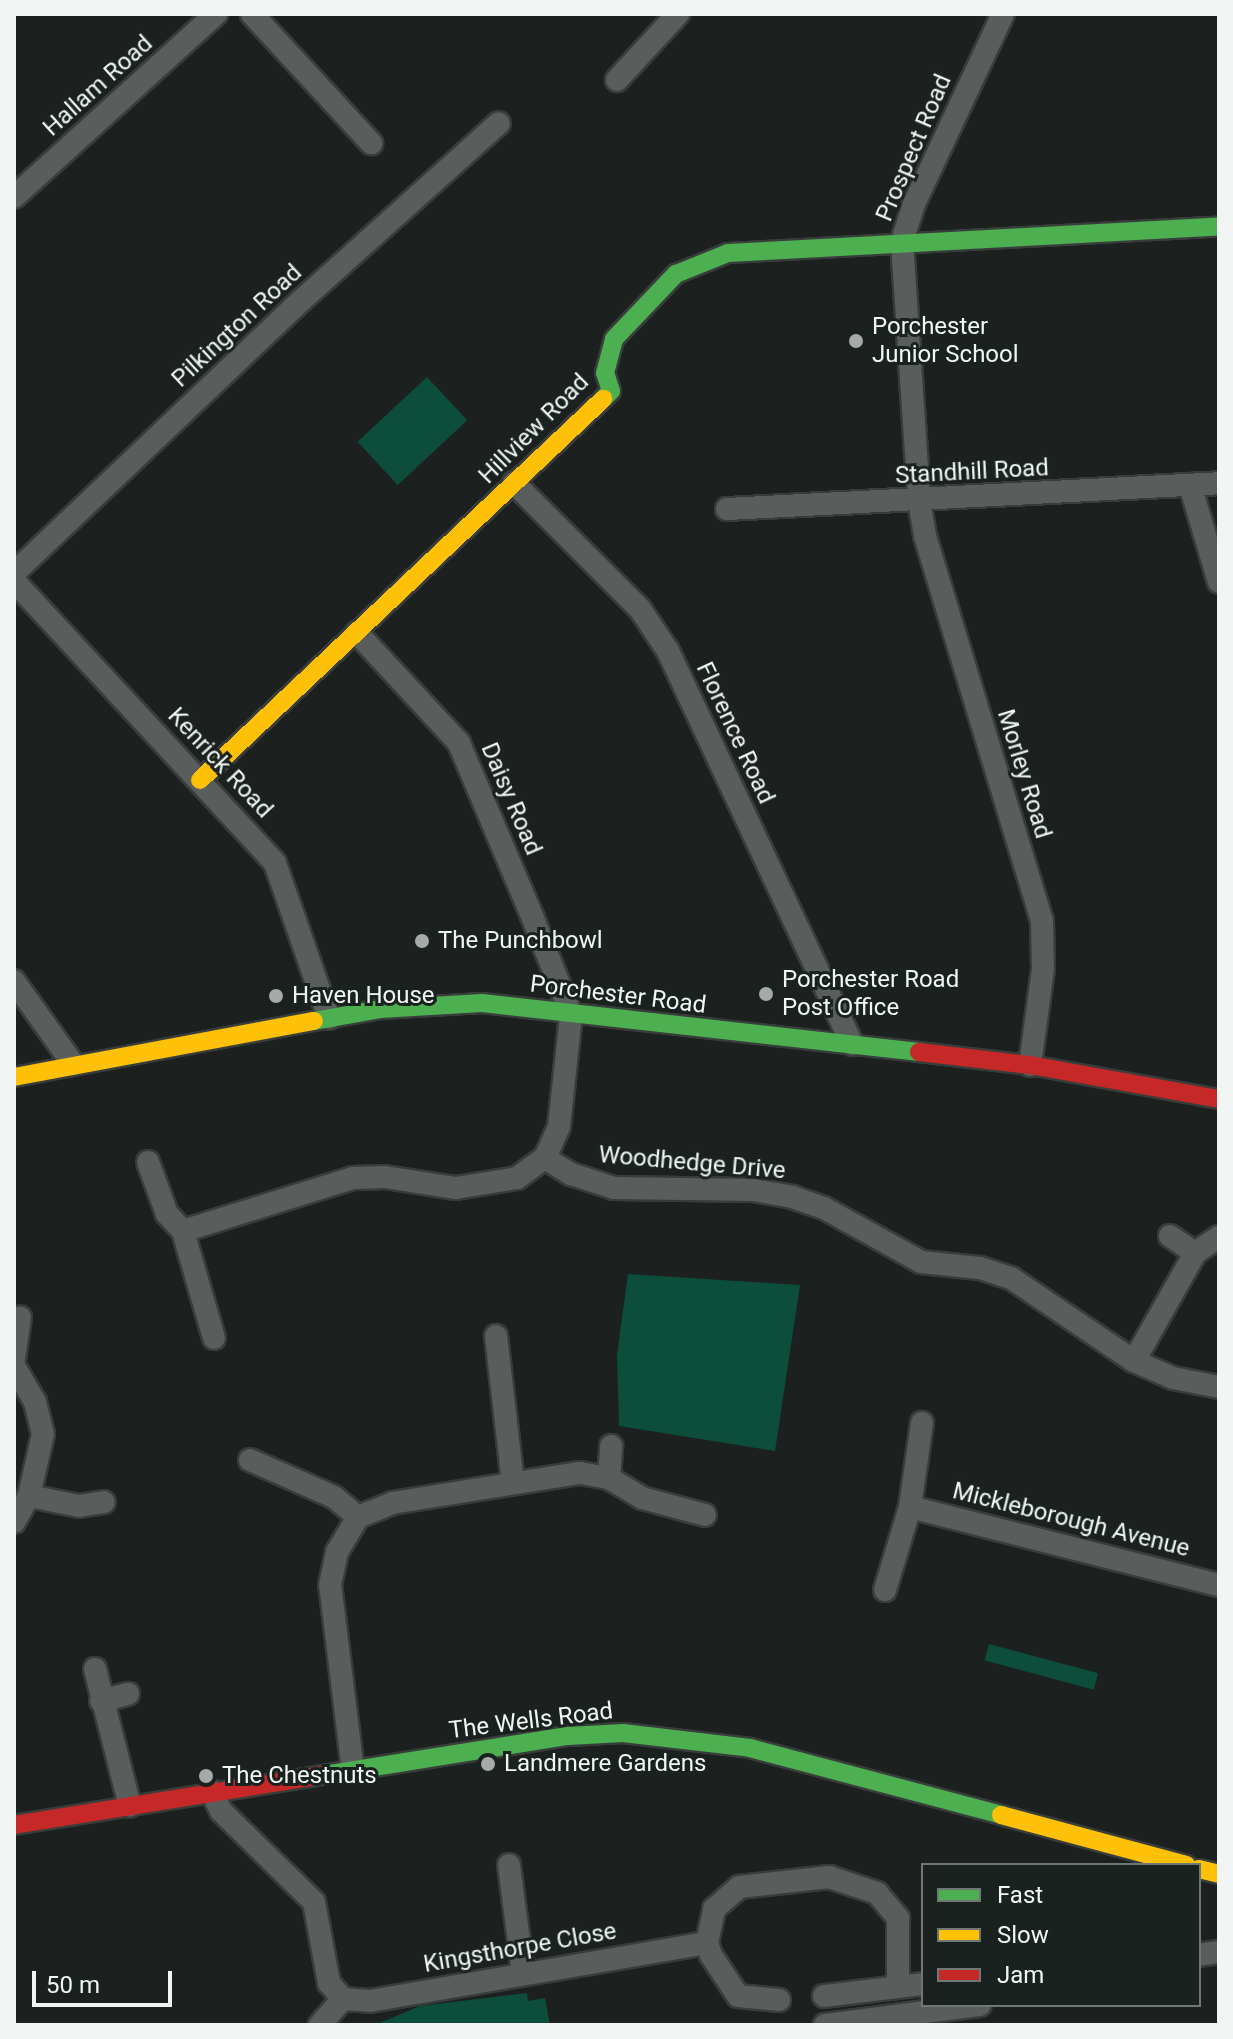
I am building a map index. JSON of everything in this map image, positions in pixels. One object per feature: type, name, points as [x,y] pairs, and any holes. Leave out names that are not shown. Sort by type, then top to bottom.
[{"type":"street","name":"Hallam Road","points":[[17,189],[216,14]]},
{"type":"street","points":[[252,14],[371,143]]},
{"type":"street","points":[[617,80],[678,14]]},
{"type":"street","name":"Prospect Road","points":[[928,501],[902,242],[917,197],[1003,14]]},
{"type":"street","name":"Pilkington Road","points":[[14,573],[294,307],[499,123]]},
{"type":"street","name":"Hillview Road","points":[[200,780],[611,391],[605,373],[614,339],[676,274],[728,253],[1219,226]]},
{"type":"street","name":"Florence Road","points":[[514,483],[640,609],[668,651],[852,1044]]},
{"type":"street","name":"Standhill Road","points":[[727,509],[928,501],[1219,483]]},
{"type":"street","points":[[1190,485],[1219,582]]},
{"type":"street","name":"Morley Road","points":[[928,501],[936,577],[1042,921],[1043,969],[1030,1065]]},
{"type":"street","name":"Kenrick Road","points":[[14,581],[275,863],[329,1018]]},
{"type":"street","name":"Daisy Road","points":[[357,633],[459,743],[571,1014]]},
{"type":"street","points":[[14,981],[73,1064]]},
{"type":"street","name":"Porchester Road","points":[[14,1077],[404,1006],[482,1003],[1030,1065],[1219,1099]]},
{"type":"street","points":[[183,1231],[353,1178],[486,1186],[517,1178],[545,1158],[559,1127],[571,1014]]},
{"type":"street","name":"Woodhedge Drive","points":[[545,1158],[571,1174],[614,1188],[753,1190],[792,1197],[824,1208],[921,1262],[980,1268],[1011,1278],[1134,1361],[1173,1378],[1219,1387]]},
{"type":"street","points":[[148,1162],[167,1214],[183,1231],[214,1338]]},
{"type":"street","points":[[1170,1236],[1195,1253]]},
{"type":"street","points":[[1134,1361],[1195,1253],[1219,1237]]},
{"type":"street","points":[[14,1359],[20,1317]]},
{"type":"street","points":[[496,1336],[513,1483]]},
{"type":"street","points":[[14,1366],[41,1419],[29,1496],[14,1522]]},
{"type":"street","points":[[885,1590],[910,1507],[922,1423]]},
{"type":"street","points":[[609,1478],[611,1446]]},
{"type":"street","points":[[250,1460],[334,1497],[358,1517]]},
{"type":"street","points":[[353,1771],[330,1585],[337,1552],[358,1517],[392,1503],[580,1473],[609,1478],[642,1498],[705,1515]]},
{"type":"street","points":[[29,1496],[79,1506],[104,1502]]},
{"type":"street","name":"Mickleborough Avenue","points":[[910,1507],[1219,1585]]},
{"type":"street","points":[[95,1669],[130,1806]]},
{"type":"street","points":[[101,1701],[128,1694]]},
{"type":"street","name":"The Wells Road","points":[[14,1825],[568,1736],[623,1733],[707,1739],[1178,1863]]},
{"type":"street","points":[[211,1791],[221,1811],[314,1902],[329,1983],[343,1999],[320,2025]]},
{"type":"street","points":[[509,1865],[523,1973]]},
{"type":"street","points":[[779,2000],[738,1996],[717,1969],[707,1943],[714,1909],[739,1887],[804,1877],[839,1879],[877,1893],[894,1909],[898,1987]]},
{"type":"street","name":"Kingsthorpe Close","points":[[343,1999],[370,2001],[707,1943]]},
{"type":"street","points":[[824,1996],[921,1984]]},
{"type":"street","points":[[825,2025],[964,2007]]},
{"type":"green space","points":[[427,377],[467,420],[398,485],[358,442]]},
{"type":"green space","points":[[628,1274],[800,1285],[775,1451],[619,1426],[617,1354]]},
{"type":"green space","points":[[989,1644],[1098,1673],[1094,1690],[985,1660]]},
{"type":"green space","points":[[527,1993],[528,2001],[545,1998],[550,2025],[375,2025],[420,2006]]},
{"type":"traffic: fast","points":[[603,399],[611,391],[605,373],[614,339],[676,274],[728,253],[1219,226]]},
{"type":"traffic: fast","points":[[314,1021],[380,1009],[482,1003],[919,1052]]},
{"type":"traffic: fast","points":[[324,1775],[568,1736],[623,1733],[750,1748],[1001,1815]]},
{"type":"traffic: slow","points":[[200,780],[603,399]]},
{"type":"traffic: slow","points":[[14,1077],[314,1021]]},
{"type":"traffic: slow","points":[[1001,1815],[1179,1863]]},
{"type":"traffic: slow","points":[[1201,1870],[1219,1874]]},
{"type":"traffic: jam","points":[[919,1052],[1030,1065],[1219,1099]]},
{"type":"traffic: jam","points":[[14,1825],[324,1775]]},
{"type":"place","name":"Porchester Junior School","points":[[856,341]]},
{"type":"place","name":"The Punchbowl","points":[[422,941]]},
{"type":"place","name":"Porchester Road Post Office","points":[[766,994]]},
{"type":"place","name":"Haven House","points":[[276,996]]},
{"type":"place","name":"Landmere Gardens","points":[[488,1764]]},
{"type":"place","name":"The Chestnuts","points":[[206,1776]]}]
